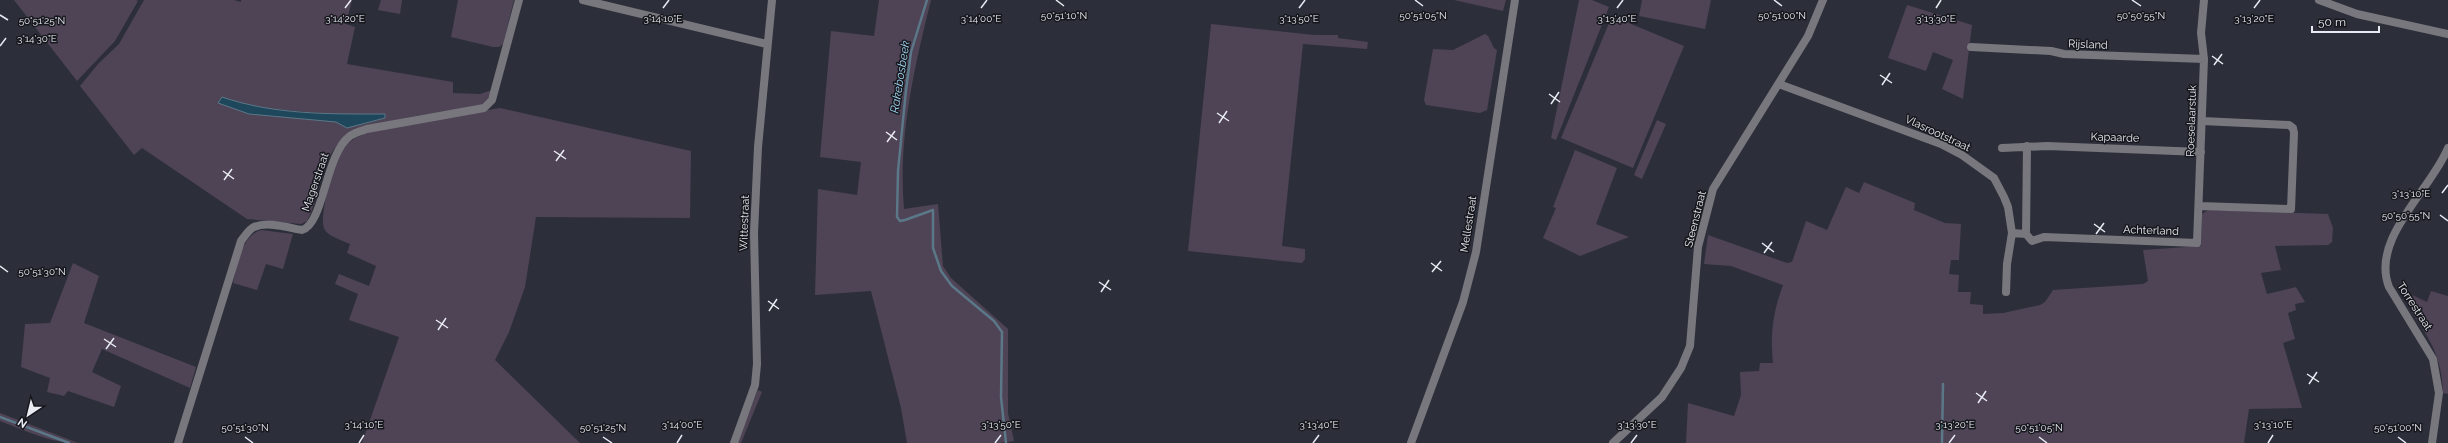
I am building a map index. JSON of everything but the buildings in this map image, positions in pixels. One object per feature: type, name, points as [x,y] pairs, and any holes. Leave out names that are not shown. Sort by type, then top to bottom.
[{"type":"street","name":"Magerstraat","points":[[178,443],[241,241],[254,227],[263,225],[302,230],[311,226],[331,165],[339,149],[350,136],[367,129],[484,108],[492,100],[518,0]]},
{"type":"street","points":[[583,0],[767,44]]},
{"type":"street","name":"Wittestraat","points":[[734,443],[755,385],[754,233],[767,44],[772,0]]},
{"type":"street","name":"Mellestraat","points":[[1411,443],[1464,302],[1476,252],[1515,0]]},
{"type":"street","name":"Steenstraat","points":[[1613,443],[1662,397],[1672,385],[1681,368],[1690,346],[1698,248],[1713,190],[1808,36],[1824,0]]},
{"type":"street","name":"Roeselaarstuk","points":[[2197,243],[2200,206],[2204,59],[2201,33],[2204,0]]},
{"type":"street","points":[[2319,0],[2330,2],[2372,17],[2448,34]]},
{"type":"street","name":"Rijsland","points":[[1971,47],[2051,51],[2064,54],[2204,59]]},
{"type":"street","name":"Vlasrootstraat","points":[[1779,84],[1914,133],[1962,155],[1994,178],[2000,187],[2008,207],[2012,233],[2007,264],[2006,292]]},
{"type":"street","points":[[2200,206],[2291,209],[2294,133],[2293,128],[2289,125],[2202,121]]},
{"type":"street","points":[[2026,234],[2027,146]]},
{"type":"street","name":"Kapaarde","points":[[2002,148],[2027,146],[2201,152]]},
{"type":"street","name":"Torrestraat","points":[[2432,443],[2439,393],[2434,363],[2424,341],[2389,287],[2384,275],[2384,265],[2390,242],[2448,148]]},
{"type":"street","name":"Achterland","points":[[2012,233],[2026,234],[2032,241],[2044,237],[2197,243]]},
{"type":"shaded area","points":[[14,0],[138,1],[115,41],[77,81]]},
{"type":"shaded area","points":[[144,0],[234,0],[241,2],[241,0],[352,0],[346,24],[355,27],[347,64],[453,82],[453,93],[480,94],[492,90],[490,96],[480,106],[404,118],[364,129],[348,136],[337,145],[328,160],[307,221],[301,224],[247,219],[142,148],[134,155],[80,86],[98,64],[119,44]],"holes":[[[240,103],[269,109],[385,118],[360,125],[347,126],[336,122],[249,114]]]},
{"type":"shaded area","points":[[381,0],[402,0],[400,14],[378,10]]},
{"type":"shaded area","points":[[458,0],[514,0],[503,44],[499,47],[493,47],[451,37]]},
{"type":"shaded area","points":[[879,0],[931,0],[913,77],[905,129],[903,156],[904,209],[938,204],[943,266],[951,278],[1008,329],[1008,413],[1014,441],[999,443],[907,443],[901,408],[871,291],[815,295],[818,189],[857,195],[861,162],[820,157],[831,31],[874,36]]},
{"type":"shaded area","points":[[1454,0],[1506,0],[1503,11]]},
{"type":"shaded area","points":[[1579,0],[1592,0],[1609,7],[1556,140],[1551,138]]},
{"type":"shaded area","points":[[1642,0],[1711,0],[1705,29],[1639,16]]},
{"type":"shaded area","points":[[1907,5],[1972,25],[1963,99],[1942,89],[1953,60],[1933,52],[1926,71],[1888,58]]},
{"type":"shaded area","points":[[1612,16],[1684,46],[1633,168],[1561,138]]},
{"type":"shaded area","points":[[1211,24],[1314,35],[1338,35],[1338,38],[1368,42],[1367,49],[1303,44],[1282,246],[1305,249],[1305,259],[1302,263],[1188,251]]},
{"type":"shaded area","points":[[1485,34],[1497,50],[1487,110],[1480,113],[1426,105],[1424,100],[1433,49],[1453,50]]},
{"type":"shaded area","points":[[500,108],[691,151],[690,218],[536,217],[525,287],[509,332],[495,360],[580,443],[362,443],[399,337],[349,320],[358,294],[335,284],[339,274],[369,286],[376,266],[347,253],[350,244],[328,234],[323,226],[325,202],[337,161],[345,147],[351,141],[372,131]]},
{"type":"shaded area","points":[[1657,120],[1666,124],[1642,179],[1634,175]]},
{"type":"shaded area","points":[[1575,150],[1617,168],[1596,224],[1629,237],[1580,256],[1543,238],[1556,208],[1553,207]]},
{"type":"shaded area","points":[[1864,182],[1915,203],[1914,210],[1945,223],[1961,224],[1959,260],[1951,260],[1949,274],[1959,275],[1958,292],[1971,292],[1970,304],[1983,305],[1983,314],[2003,313],[2040,305],[2045,302],[2053,290],[2143,284],[2148,281],[2143,250],[2201,246],[2202,214],[2208,210],[2328,214],[2333,228],[2332,242],[2328,245],[2275,246],[2281,270],[2261,273],[2267,294],[2296,287],[2305,302],[2295,304],[2296,310],[2288,313],[2295,339],[2283,343],[2302,408],[2249,409],[2244,443],[1686,443],[1688,403],[1734,416],[1741,395],[1740,372],[1759,371],[1760,363],[1773,363],[1773,323],[1783,285],[1731,266],[1704,264],[1708,235],[1787,263],[1792,262],[1806,221],[1827,230],[1846,187],[1859,193]]},
{"type":"shaded area","points":[[261,230],[293,234],[283,269],[266,264],[257,290],[233,283],[244,245],[248,239]]},
{"type":"shaded area","points":[[73,263],[99,276],[84,323],[196,367],[190,388],[102,349],[92,372],[121,386],[114,407],[68,391],[64,396],[47,392],[50,378],[21,367],[25,324],[50,323]]},
{"type":"shaded area","points":[[2431,291],[2448,296],[2448,394],[2443,393],[2438,360],[2434,350],[2425,332],[2412,312],[2417,307],[2411,299],[2412,295],[2427,302]]},
{"type":"shaded area","points":[[758,390],[762,392],[741,443],[737,443]]},
{"type":"shaded area","points":[[0,413],[78,443],[48,439],[0,421]]},
{"type":"water","points":[[222,97],[242,103],[282,110],[323,113],[385,114],[385,118],[347,128],[336,122],[249,114],[218,103]]},
{"type":"waterway","name":"Rakebosbeek","points":[[927,0],[911,52],[898,171],[897,217],[900,221],[933,210],[933,248],[941,271],[952,286],[994,321],[1002,332],[1001,397],[1006,443]]},
{"type":"waterway","points":[[1942,443],[1943,384]]},
{"type":"waterway","points":[[0,417],[69,443]]}]
